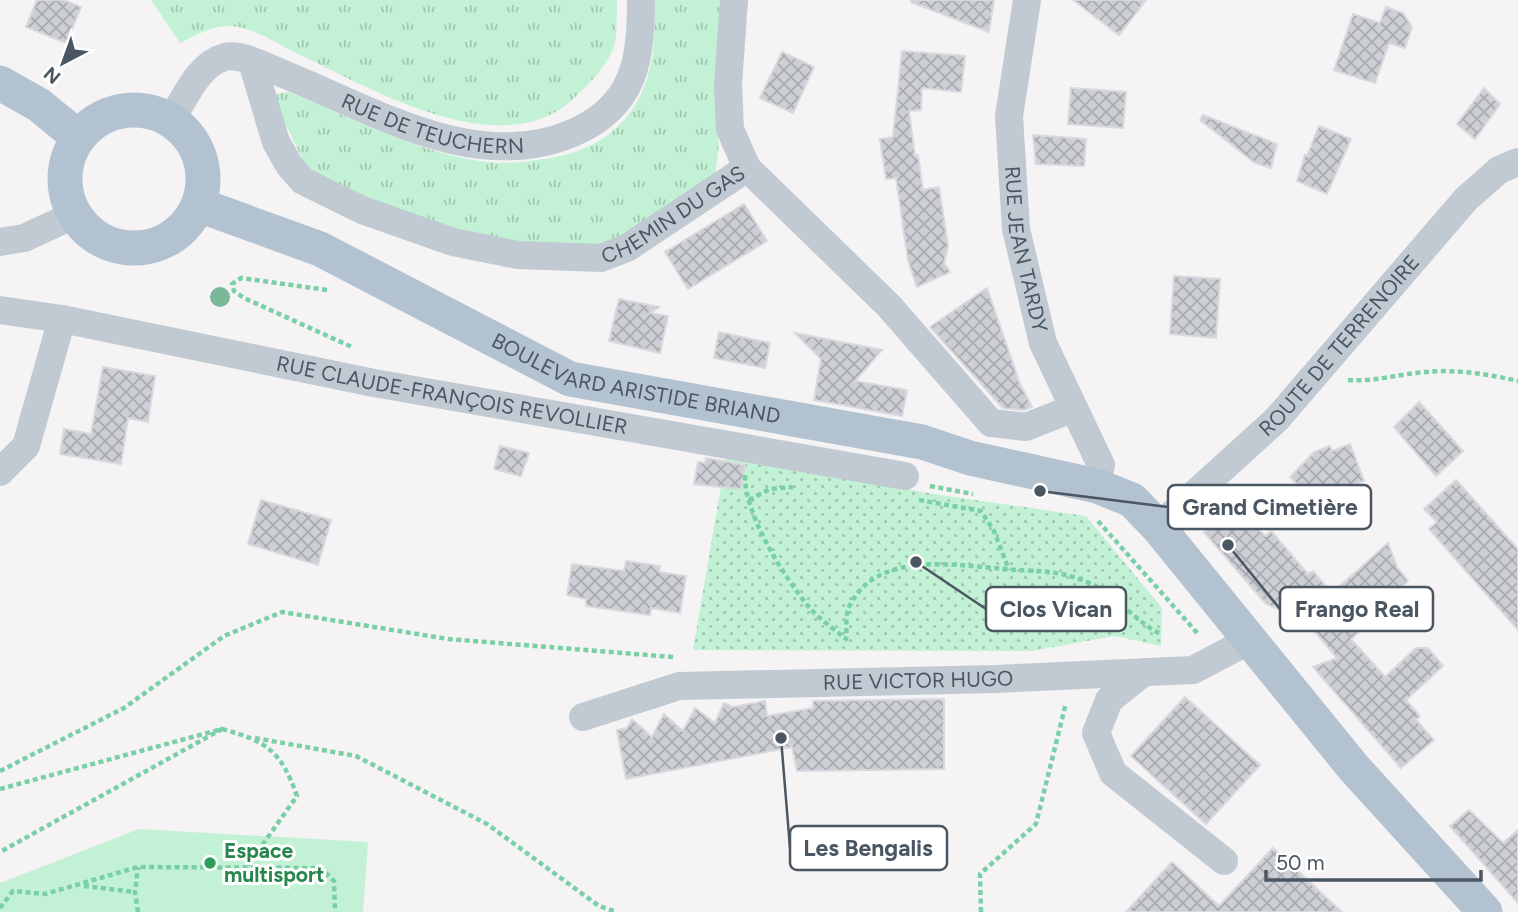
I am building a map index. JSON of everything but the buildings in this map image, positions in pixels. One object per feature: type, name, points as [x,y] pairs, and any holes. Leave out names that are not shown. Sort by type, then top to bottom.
[{"type":"main road","points":[[0,83],[39,105],[78,137]]},
{"type":"main road","points":[[132,109],[152,112],[171,120],[186,132],[197,148],[203,167],[199,205],[187,224],[171,239],[140,248],[107,243],[89,232],[74,215],[66,196],[64,176],[68,155],[78,137],[93,122],[111,113],[132,109]]},
{"type":"main road","name":"BOULEVARD ARISTIDE BRIAND","points":[[199,205],[320,249],[570,379],[922,442],[970,458],[1097,486]]},
{"type":"main road","points":[[1097,486],[1132,500],[1158,527],[1248,641],[1354,768],[1485,912]]},
{"type":"street","name":"RUE DE TEUCHERN","points":[[171,120],[210,63],[228,56],[252,62],[436,135],[477,146],[520,146],[557,140],[592,124],[625,94],[638,54],[641,0]]},
{"type":"street","points":[[734,0],[728,85],[730,129],[747,168]]},
{"type":"street","name":"RUE JEAN TARDY","points":[[1027,0],[1009,116],[1016,229],[1043,343],[1101,465],[1097,486]]},
{"type":"street","name":"CHEMIN DU GAS","points":[[252,62],[276,142],[289,165],[303,181],[362,210],[453,242],[517,255],[601,258],[627,248],[747,168],[889,306],[991,422],[1026,427],[1074,408]]},
{"type":"street","points":[[1518,156],[1518,162]]},
{"type":"street","name":"ROUTE DE TERRENOIRE","points":[[1158,527],[1277,419],[1316,377],[1466,199],[1499,170],[1518,162]]},
{"type":"street","points":[[0,242],[24,238],[74,215]]},
{"type":"street","name":"RUE CLAUDE-FRANÇOIS REVOLLIER","points":[[0,310],[62,319],[374,383],[913,480]]},
{"type":"street","points":[[0,472],[26,446],[62,319]]},
{"type":"street","name":"RUE VICTOR HUGO","points":[[583,717],[679,686],[1072,677],[1194,670],[1248,641]]},
{"type":"street","points":[[1144,672],[1109,700],[1096,733],[1114,773],[1224,861]]},
{"type":"path","points":[[358,268],[343,292],[241,278],[233,284],[234,291],[244,298],[358,350],[373,363],[374,383]]},
{"type":"path","points":[[1316,377],[1370,382],[1426,372],[1486,374],[1518,381]]},
{"type":"path","points":[[745,478],[757,522],[784,571],[810,608],[846,639],[848,608],[869,583],[901,567],[935,563],[1009,570],[1045,569],[1089,582],[1161,634]]},
{"type":"path","points":[[913,480],[974,494]]},
{"type":"path","points":[[1097,520],[1202,638]]},
{"type":"path","points":[[0,771],[124,708],[224,636],[282,612],[448,639],[681,657]]},
{"type":"path","points":[[981,912],[980,874],[1036,824],[1072,677]]},
{"type":"path","points":[[0,852],[222,729]]},
{"type":"path","points":[[0,789],[222,729],[255,738],[356,756],[488,824],[599,906],[617,912]]},
{"type":"path","points":[[246,869],[297,796],[286,765],[255,738]]},
{"type":"path","points":[[136,911],[138,867]]},
{"type":"path","points":[[0,908],[13,891],[45,894],[81,886],[138,867],[321,868],[334,881],[335,912]]},
{"type":"path","points":[[81,886],[135,892]]},
{"type":"green space","points":[[151,0],[617,0],[616,31],[614,46],[602,69],[572,100],[542,118],[508,125],[471,123],[433,114],[395,100],[247,29],[217,27],[180,43]]},
{"type":"green space","points":[[653,0],[722,0],[716,125],[719,145],[714,182],[623,242],[575,251],[451,235],[309,173],[278,108],[276,94],[289,92],[410,143],[486,162],[530,161],[574,152],[599,141],[619,125],[635,106],[652,58]]},
{"type":"green space","points":[[726,457],[934,494],[1086,516],[1162,608],[1161,646],[1115,636],[1031,651],[693,650]]},
{"type":"green space","name":"Espace multisport","points":[[139,829],[368,842],[363,912],[0,912],[0,883]]},
{"type":"place","name":"Grand Cimetière","points":[[1040,491]]},
{"type":"place","name":"Frango Real","points":[[1228,545]]},
{"type":"place","name":"Clos Vican","points":[[916,562]]},
{"type":"place","name":"Les Bengalis","points":[[781,738]]},
{"type":"place","name":"Espace multisport","points":[[210,863]]}]
